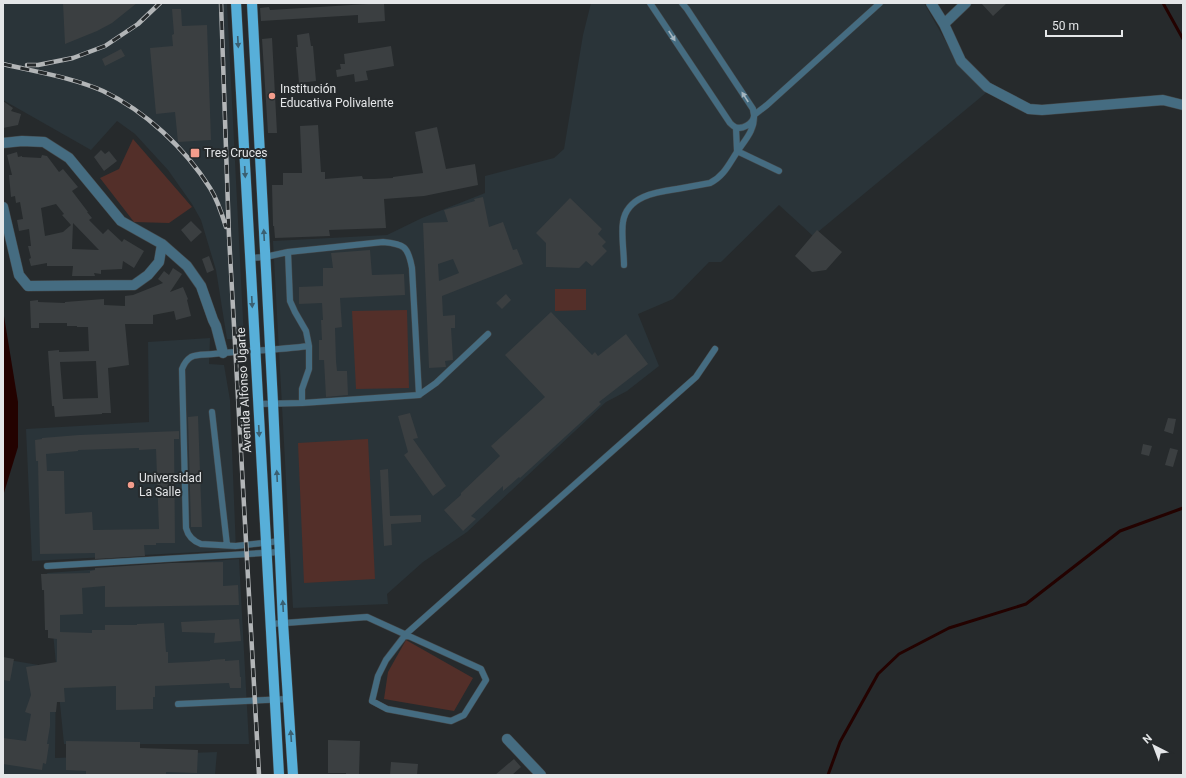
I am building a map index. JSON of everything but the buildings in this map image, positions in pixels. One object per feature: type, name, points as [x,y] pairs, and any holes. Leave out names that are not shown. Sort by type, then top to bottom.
[{"type":"main road","name":"Avenida Alfonso Ugarte","points":[[236,3],[266,548],[276,699],[279,775]]},
{"type":"main road","points":[[252,3],[283,623],[293,775]]},
{"type":"street","points":[[931,3],[944,24],[961,61],[986,87],[1029,109],[1042,110],[1163,100],[1180,104]]},
{"type":"street","points":[[944,24],[966,3]]},
{"type":"street","points":[[3,143],[22,141],[44,142],[69,158],[120,221],[162,244],[187,266],[201,286],[216,326],[223,352]]},
{"type":"street","points":[[3,207],[19,275],[28,286],[134,285],[148,275],[158,262],[162,244]]},
{"type":"street","points":[[507,739],[541,775]]},
{"type":"lane","points":[[650,3],[724,116],[736,128],[742,128],[749,125],[754,115],[880,3]]},
{"type":"lane","points":[[624,265],[623,222],[626,213],[633,204],[642,197],[652,193],[710,183],[721,176],[747,138],[755,122],[753,109],[682,3]]},
{"type":"lane","points":[[736,128],[737,151]]},
{"type":"lane","points":[[737,151],[779,171]]},
{"type":"lane","points":[[250,258],[265,257],[288,252],[383,242],[395,243],[406,248],[410,257],[412,268],[419,394]]},
{"type":"lane","points":[[288,252],[290,301],[306,331],[309,346],[309,370],[302,389],[302,403]]},
{"type":"lane","points":[[258,404],[302,403],[419,394],[436,383],[488,334]]},
{"type":"lane","points":[[280,552],[266,548],[201,544],[189,536],[186,528],[182,369],[190,357],[196,355],[223,352],[255,352],[309,346]]},
{"type":"lane","points":[[271,624],[367,617],[406,634],[481,669],[486,680],[464,715],[451,721],[387,709],[372,700],[378,676],[386,660],[406,634],[696,377],[715,350]]},
{"type":"lane","points":[[212,412],[227,546]]},
{"type":"lane","points":[[47,566],[266,548],[280,541]]},
{"type":"lane","points":[[178,704],[288,699]]},
{"type":"shaded area","points":[[3,3],[227,3],[244,339],[227,339],[216,270],[201,220],[192,204],[168,170],[135,134],[117,121],[91,150],[3,100]]},
{"type":"shaded area","points":[[591,3],[924,3],[958,63],[987,92],[813,236],[779,205],[721,262],[709,262],[673,299],[638,314],[659,366],[627,391],[606,402],[467,532],[423,562],[387,594],[388,604],[293,608],[273,241],[387,235],[422,218],[485,193],[485,176],[554,158],[564,149],[583,35]]},
{"type":"shaded area","points":[[133,139],[192,207],[169,223],[134,222],[100,178],[119,169]]},
{"type":"shaded area","points":[[555,289],[586,289],[586,310],[555,311]]},
{"type":"shaded area","points":[[3,310],[18,402],[18,447],[3,496]]},
{"type":"shaded area","points":[[407,310],[409,388],[356,389],[352,311]]},
{"type":"shaded area","name":"Universidad La Salle","points":[[210,338],[209,364],[224,365],[230,400],[236,550],[32,561],[26,429],[149,422],[148,342]]},
{"type":"shaded area","points":[[368,439],[375,579],[304,583],[298,443]]},
{"type":"shaded area","points":[[239,559],[249,744],[64,744],[47,573]]},
{"type":"shaded area","points":[[406,640],[473,678],[454,711],[384,699],[388,672]]},
{"type":"shaded area","points":[[3,659],[56,668],[55,758],[217,752],[215,775],[3,775]]},
{"type":"waterway","points":[[1163,3],[1183,39]]},
{"type":"waterway","points":[[828,775],[840,742],[878,674],[899,654],[949,628],[1026,604],[1120,531],[1183,508]]},
{"type":"railway","points":[[27,65],[38,65],[73,58],[105,46],[138,24],[160,3]]},
{"type":"railway","points":[[221,3],[229,236],[259,775]]},
{"type":"railway","points":[[3,64],[66,78],[91,86],[119,99],[134,109],[163,132],[189,159],[200,173],[215,197],[226,227]]},
{"type":"place","name":"Institución Educativa Polivalente","points":[[272,96]]},
{"type":"place","name":"Tres Cruces","points":[[195,153]]},
{"type":"place","name":"Universidad La Salle","points":[[131,485]]}]
